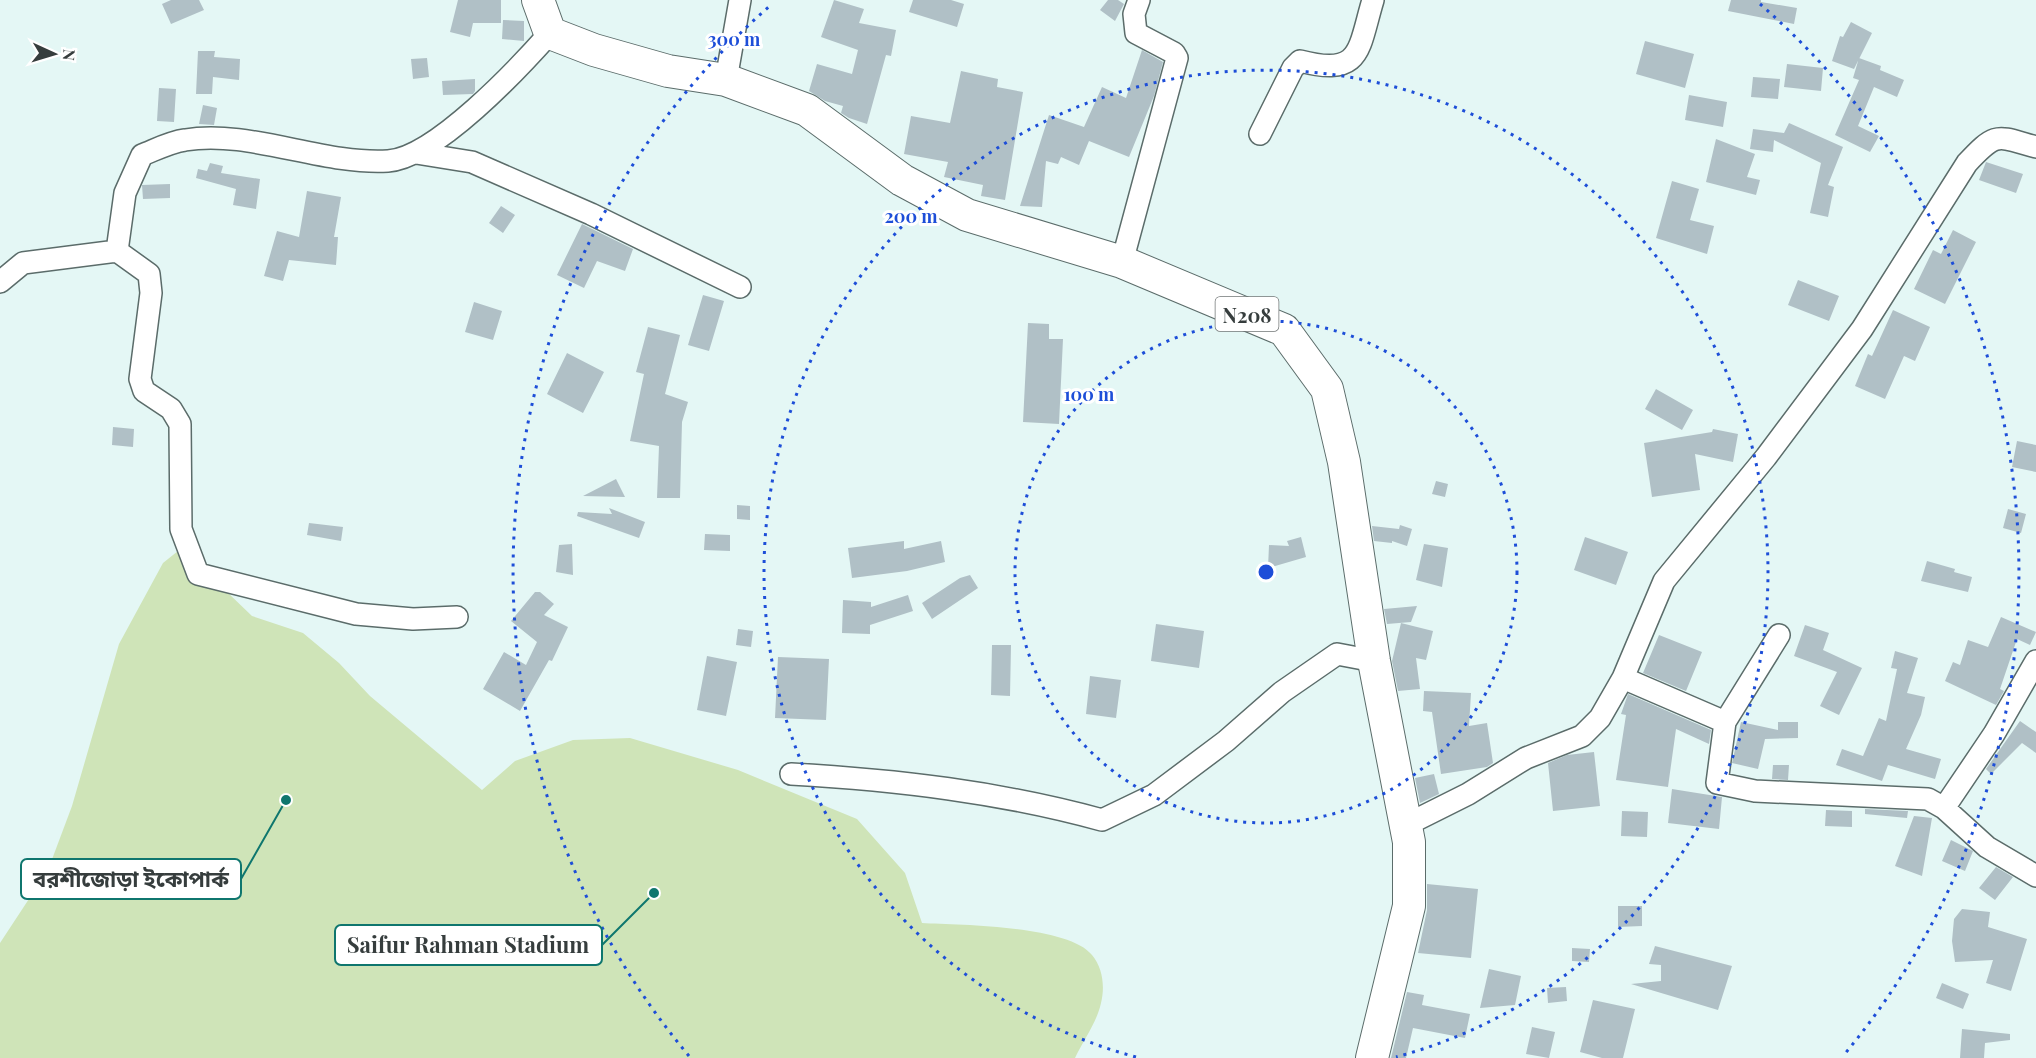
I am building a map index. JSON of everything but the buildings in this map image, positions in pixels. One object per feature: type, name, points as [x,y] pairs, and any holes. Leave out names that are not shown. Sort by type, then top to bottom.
[{"type":"highway","points":[[538,0],[550,33]]},
{"type":"highway","name":"N208","points":[[550,33],[594,50],[668,71],[726,81],[807,110],[902,180],[967,216],[1122,262],[1284,330],[1327,389],[1344,462],[1374,661],[1409,842],[1409,906],[1372,1058]]},
{"type":"street","points":[[726,81],[741,0]]},
{"type":"street","points":[[1122,262],[1177,58],[1174,53],[1136,33],[1134,14],[1139,0]]},
{"type":"street","points":[[1260,134],[1293,68],[1300,62],[1336,68],[1352,60],[1358,49],[1373,0]]},
{"type":"street","points":[[117,251],[125,193],[142,155],[184,140],[233,139],[294,152],[389,161],[416,153],[473,111],[513,76],[550,33]]},
{"type":"street","points":[[1406,825],[1468,794],[1526,758],[1582,736],[1600,718],[1623,678],[1664,581],[1766,457],[1862,329],[1968,163],[1988,141],[1999,137],[2036,147]]},
{"type":"street","points":[[416,153],[472,162],[591,214],[740,287]]},
{"type":"street","points":[[0,282],[23,263],[117,251],[149,274],[151,293],[140,379],[144,391],[171,409],[180,424],[181,529],[198,574],[356,614],[413,619],[457,616]]},
{"type":"street","points":[[1779,635],[1725,722],[1717,783],[1755,791],[1928,799],[1944,808],[1987,848],[2036,876]]},
{"type":"street","points":[[791,774],[946,787],[1038,802],[1102,820],[1154,795],[1226,741],[1282,692],[1337,654],[1374,661]]},
{"type":"street","points":[[1944,808],[1994,734],[2036,661]]},
{"type":"street","points":[[1623,678],[1725,722]]},
{"type":"green space","points":[[183,547],[205,562],[226,591],[252,616],[303,633],[339,663],[370,696],[482,790],[515,761],[573,740],[630,738],[738,770],[857,819],[905,873],[922,923],[986,926],[1037,932],[1079,945],[1096,960],[1102,978],[1103,991],[1096,1017],[1075,1058],[0,1058],[0,943],[48,870],[72,806],[119,644],[163,563]]},
{"type":"place","name":"বরশীজোড়া ইকোপার্ক","points":[[286,800]]},
{"type":"place","name":"Saifur Rahman Stadium","points":[[654,893]]}]
